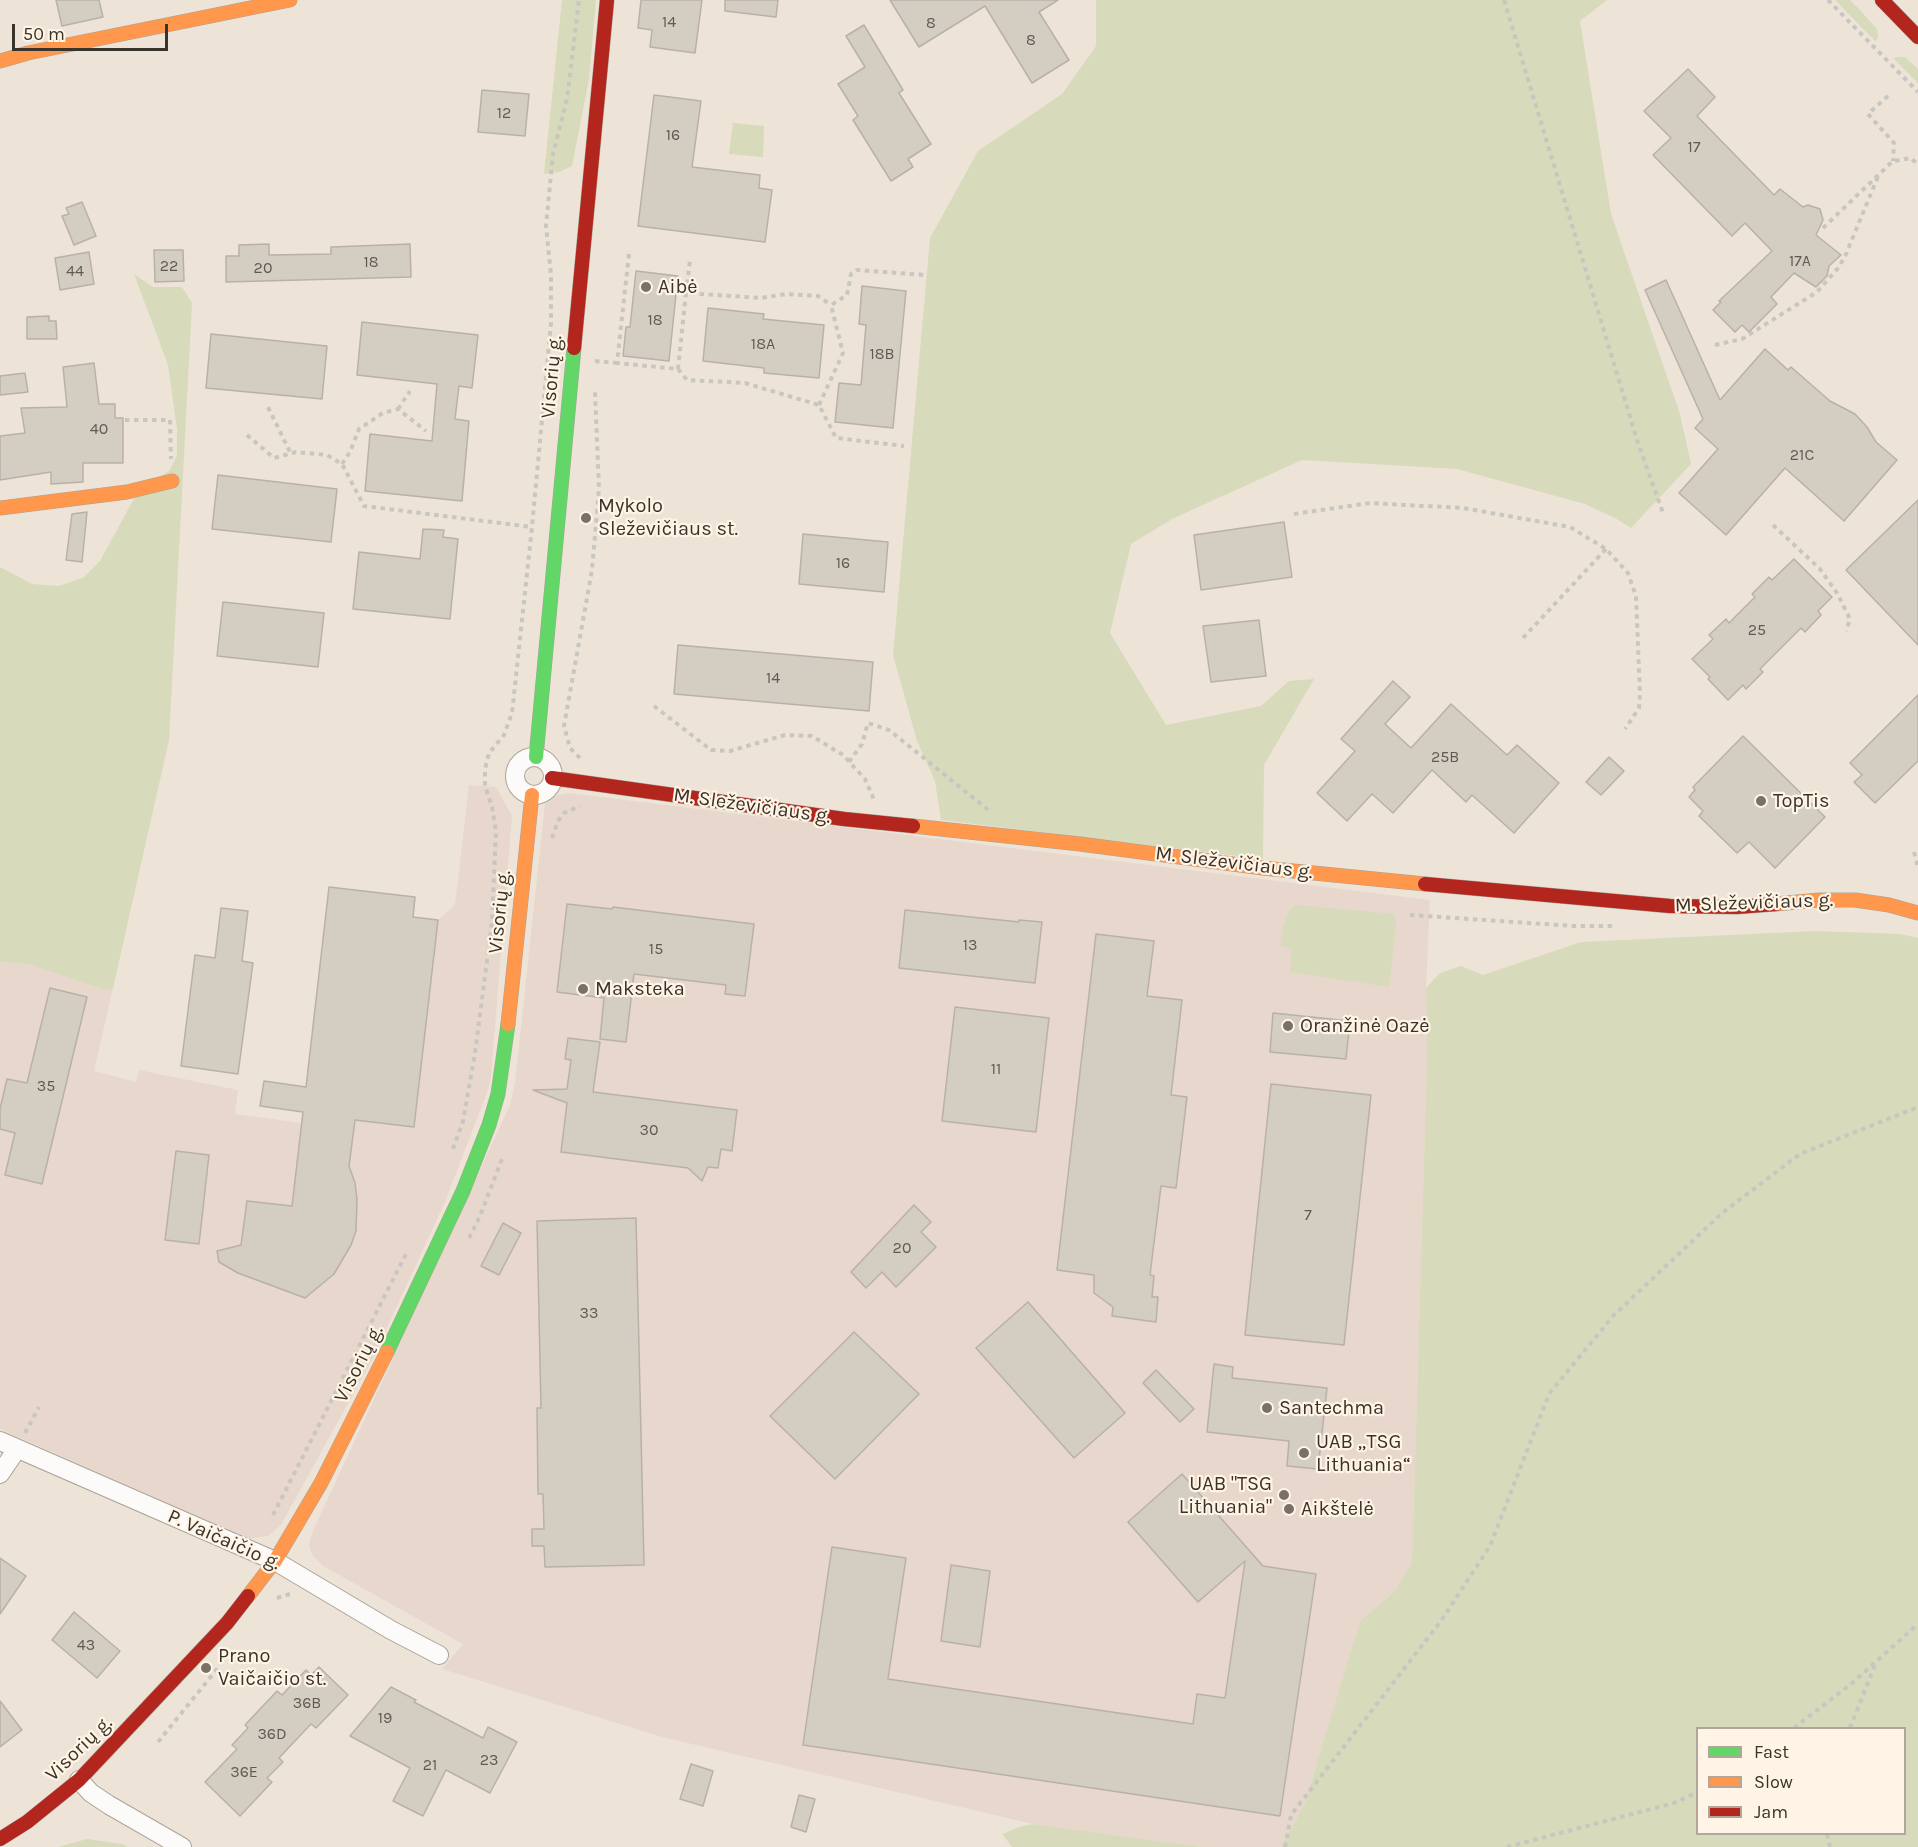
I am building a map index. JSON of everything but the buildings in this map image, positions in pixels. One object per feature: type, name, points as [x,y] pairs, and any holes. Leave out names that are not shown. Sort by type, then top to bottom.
[{"type":"street","points":[[0,61],[28,53],[290,0]]},
{"type":"street","name":"Visorių g.","points":[[536,757],[607,0]]},
{"type":"street","points":[[1882,0],[1918,37]]},
{"type":"street","points":[[0,508],[127,492],[172,481]]},
{"type":"street","points":[[536,757],[542,759],[550,767],[552,778],[545,790],[532,795],[521,790],[515,774],[524,759],[536,757]]},
{"type":"street","name":"M. Sleževičiaus g.","points":[[552,778],[875,822],[1080,844],[1263,868],[1637,903],[1737,907],[1819,900],[1856,900],[1889,904],[1918,913]]},
{"type":"street","name":"Visorių g.","points":[[0,1839],[27,1822],[79,1780],[227,1623],[275,1561],[321,1483],[394,1338],[463,1191],[489,1125],[498,1094],[504,1059],[532,795]]},
{"type":"street","name":"P. Vaičaičio g.","points":[[0,1441],[275,1561],[391,1630],[439,1655]]},
{"type":"street","points":[[0,1474],[17,1449]]},
{"type":"street","points":[[79,1780],[91,1793],[109,1805],[182,1847]]},
{"type":"path","points":[[452,1150],[463,1121],[475,1053],[492,922],[496,831],[492,807],[485,786],[485,769],[489,753],[504,735],[512,712],[551,323],[551,275],[546,226],[554,154],[567,99],[579,0]]},
{"type":"path","points":[[1504,0],[1637,440],[1663,513]]},
{"type":"path","points":[[1828,0],[1918,92]]},
{"type":"path","points":[[1888,96],[1868,114],[1894,143],[1893,161]]},
{"type":"path","points":[[1823,228],[1893,161],[1911,158],[1918,165]]},
{"type":"path","points":[[1715,345],[1742,339],[1817,292],[1839,267],[1846,254],[1879,174]]},
{"type":"path","points":[[617,363],[629,254]]},
{"type":"path","points":[[678,369],[690,260]]},
{"type":"path","points":[[831,305],[847,294],[850,273],[857,270],[924,275]]},
{"type":"path","points":[[686,293],[761,298],[786,294],[818,296],[831,305],[843,353],[819,405]]},
{"type":"path","points":[[594,369],[596,350]]},
{"type":"path","points":[[595,361],[678,369],[687,380],[745,383],[819,405],[836,438],[904,446]]},
{"type":"path","points":[[342,464],[350,452],[359,429],[383,413],[398,410],[410,391]]},
{"type":"path","points":[[588,760],[579,757],[570,748],[564,726],[592,570],[599,489],[595,391]]},
{"type":"path","points":[[268,408],[291,454]]},
{"type":"path","points":[[398,410],[426,432]]},
{"type":"path","points":[[125,420],[170,420],[172,481]]},
{"type":"path","points":[[247,435],[274,458],[296,452],[327,455],[342,464],[364,506],[532,527]]},
{"type":"path","points":[[1294,514],[1370,504],[1463,508],[1570,527],[1606,549],[1628,573],[1636,596],[1639,708],[1625,729]]},
{"type":"path","points":[[1773,525],[1820,569],[1837,593],[1850,619],[1845,631]]},
{"type":"path","points":[[1523,638],[1606,549]]},
{"type":"path","points":[[654,706],[711,750],[730,751],[785,735],[812,736],[843,755],[865,779],[875,800],[875,822]]},
{"type":"path","points":[[849,762],[862,744],[868,723],[888,730],[992,812]]},
{"type":"path","points":[[1914,852],[1918,868]]},
{"type":"path","points":[[1285,1847],[1291,1815],[1441,1622],[1490,1546],[1549,1394],[1613,1316],[1722,1213],[1800,1154],[1918,1107]]},
{"type":"path","points":[[270,1521],[406,1253]]},
{"type":"path","points":[[17,1449],[39,1407]]},
{"type":"path","points":[[1795,1727],[1851,1684],[1918,1624]]},
{"type":"path","points":[[1850,1727],[1875,1662]]},
{"type":"path","points":[[1507,1847],[1674,1803],[1696,1793]]},
{"type":"shaded area","points":[[469,785],[496,787],[512,816],[491,1077],[488,1090],[445,1202],[374,1356],[281,1525],[268,1536],[248,1539],[0,1429],[0,962],[28,964],[104,990],[113,988],[94,1071],[136,1082],[139,1070],[238,1090],[235,1114],[302,1123],[303,1114],[414,1127],[438,920],[455,905]]},
{"type":"shaded area","points":[[569,793],[1430,900],[1412,1562],[1395,1591],[1360,1621],[1304,1805],[1281,1847],[1203,1847],[1033,1824],[662,1737],[442,1669],[463,1644],[323,1566],[312,1555],[309,1545],[312,1533],[510,1105],[515,1083],[545,804],[554,796]]},
{"type":"green space","points":[[562,0],[596,0],[589,79],[572,166],[559,172],[544,174]]},
{"type":"green space","points":[[1096,0],[1607,0],[1580,21],[1611,214],[1680,414],[1691,464],[1631,528],[1585,504],[1457,469],[1302,460],[1172,519],[1131,544],[1110,633],[1166,725],[1261,706],[1289,681],[1314,679],[1264,765],[1263,859],[941,820],[935,781],[917,741],[893,655],[930,238],[978,151],[1062,94],[1096,46]]},
{"type":"green space","points":[[1835,0],[1850,0],[1859,9],[1877,29],[1876,42]]},
{"type":"green space","points":[[1905,57],[1918,69],[1918,83],[1893,58]]},
{"type":"green space","points":[[733,123],[764,126],[763,157],[729,154]]},
{"type":"green space","points":[[134,274],[153,287],[182,287],[192,303],[169,740],[113,988],[104,990],[28,964],[0,962],[0,567],[32,584],[58,586],[83,578],[100,561],[137,493],[170,470],[177,455],[177,429],[168,365]]},
{"type":"green space","points":[[1297,905],[1394,914],[1396,925],[1389,987],[1290,972],[1292,950],[1280,945],[1283,926],[1289,911]]},
{"type":"green space","points":[[1815,931],[1901,934],[1918,938],[1918,1847],[1281,1847],[1304,1805],[1360,1621],[1395,1591],[1412,1562],[1427,1061],[1426,988],[1440,973],[1461,966],[1483,975],[1581,942]]},
{"type":"green space","points":[[1033,1824],[1203,1847],[1012,1847],[1002,1834]]},
{"type":"green space","points":[[87,1839],[122,1844],[128,1847],[58,1847]]},
{"type":"traffic: fast","points":[[536,757],[574,348]]},
{"type":"traffic: fast","points":[[387,1352],[463,1191],[489,1125],[498,1094],[508,1024]]},
{"type":"traffic: slow","points":[[0,61],[28,53],[290,0]]},
{"type":"traffic: slow","points":[[0,508],[127,492],[172,481]]},
{"type":"traffic: slow","points":[[508,1024],[532,795]]},
{"type":"traffic: slow","points":[[913,826],[1080,844],[1263,868],[1425,884]]},
{"type":"traffic: slow","points":[[1776,904],[1819,900],[1855,900],[1889,905],[1918,913]]},
{"type":"traffic: slow","points":[[248,1596],[275,1561],[321,1483],[387,1352]]},
{"type":"traffic: jam","points":[[574,348],[607,0]]},
{"type":"traffic: jam","points":[[1882,0],[1918,37]]},
{"type":"traffic: jam","points":[[552,778],[844,819],[913,826]]},
{"type":"traffic: jam","points":[[1425,884],[1670,906],[1737,907],[1776,904]]},
{"type":"traffic: jam","points":[[0,1839],[27,1822],[79,1780],[227,1623],[248,1596]]},
{"type":"place","name":"Aibė","points":[[646,287]]},
{"type":"place","name":"Mykolo Sleževičiaus st.","points":[[586,518]]},
{"type":"place","name":"TopTis","points":[[1761,801]]},
{"type":"place","name":"Maksteka","points":[[583,989]]},
{"type":"place","name":"Oranžinė Oazė","points":[[1288,1026]]},
{"type":"place","name":"Santechma","points":[[1267,1408]]},
{"type":"place","name":"UAB „TSG Lithuania“","points":[[1304,1453]]},
{"type":"place","name":"UAB \"TSG Lithuania\"","points":[[1284,1495]]},
{"type":"place","name":"Aikštelė","points":[[1289,1509]]},
{"type":"place","name":"Prano Vaičaičio st.","points":[[206,1668]]}]
